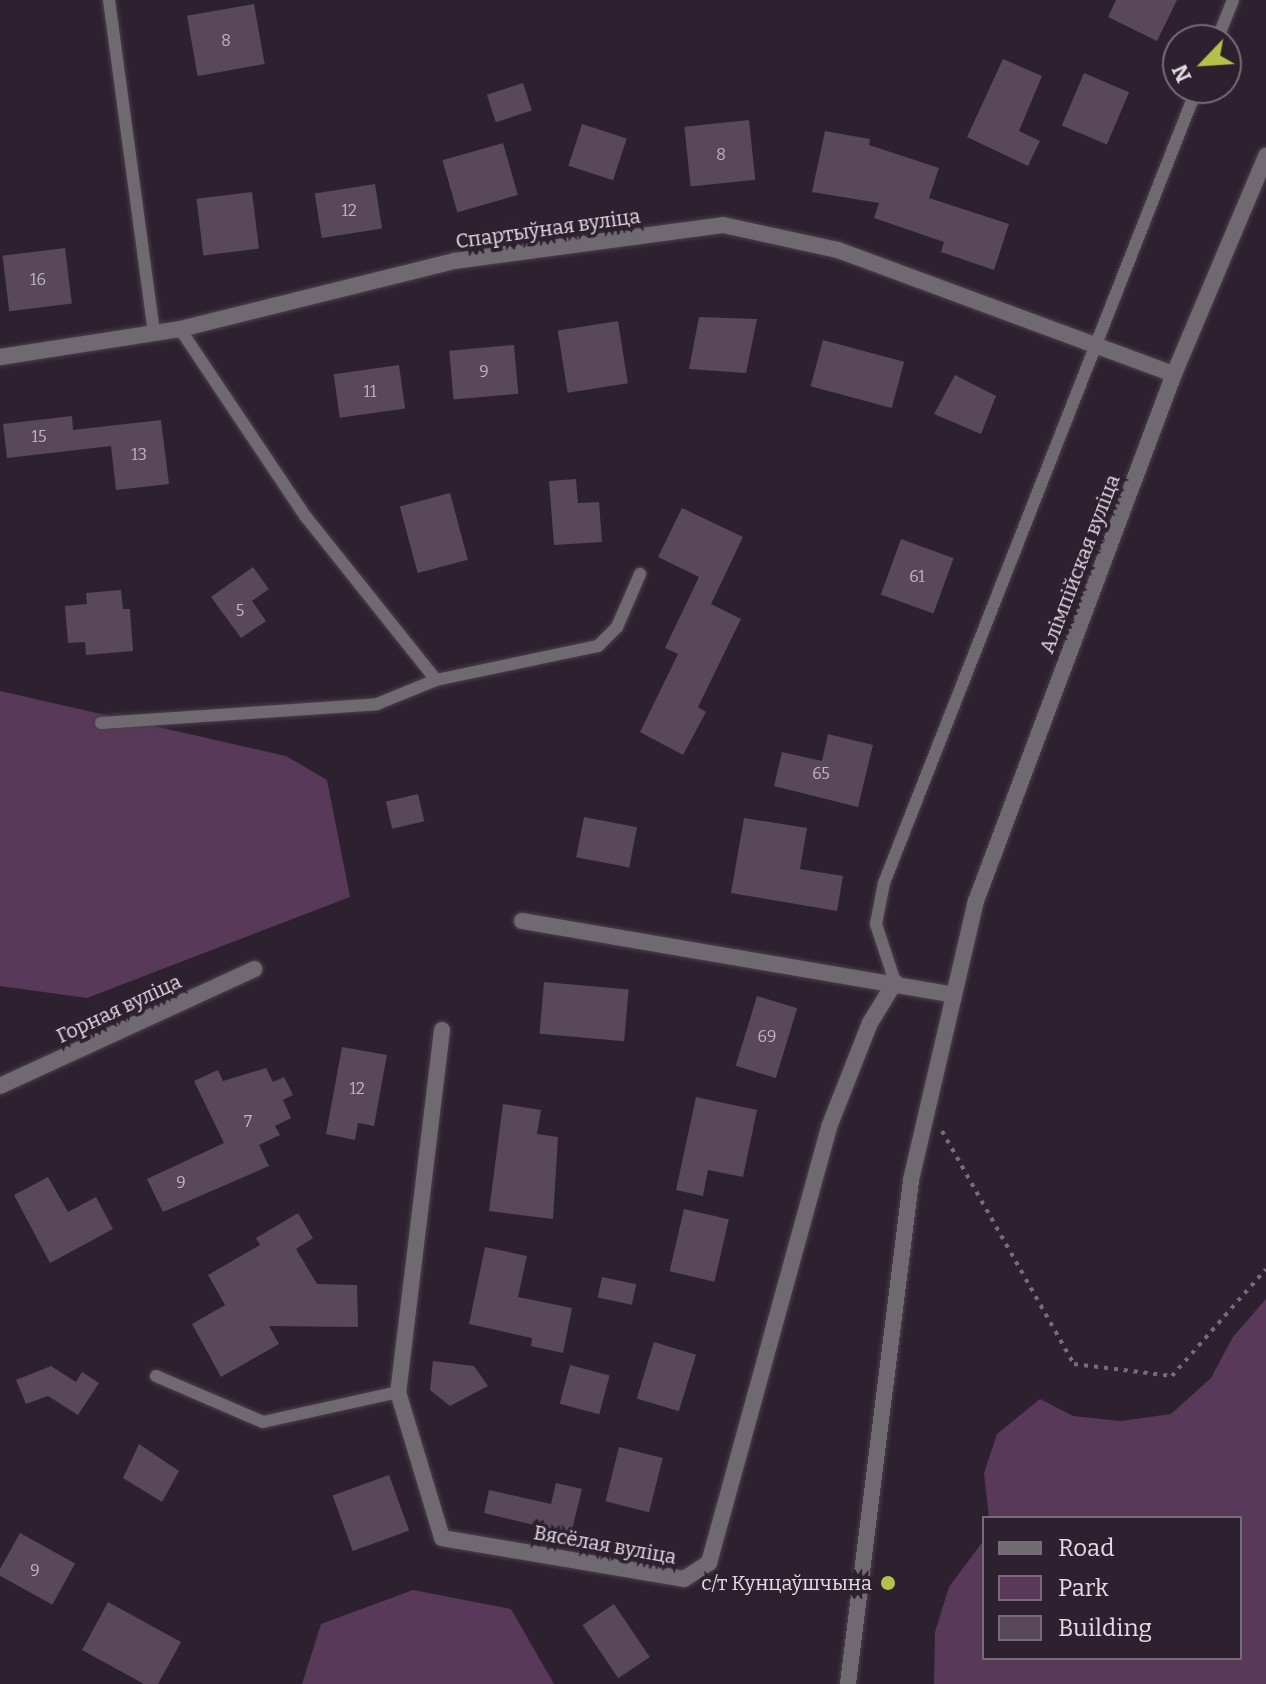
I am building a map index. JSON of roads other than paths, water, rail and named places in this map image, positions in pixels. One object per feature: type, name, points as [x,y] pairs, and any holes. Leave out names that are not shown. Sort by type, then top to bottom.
[{"type":"street","name":"Алімпійская вуліца","points":[[848,1684],[897,1272],[926,1101],[951,994],[1019,779],[1174,374],[1266,156]]},
{"type":"street","name":"Спартыўная вуліца","points":[[0,357],[180,329],[454,261],[723,225],[838,250],[1174,374]]},
{"type":"street","points":[[522,921],[895,982],[951,994]]},
{"type":"street","name":"Горная вуліца","points":[[0,1086],[254,969]]},
{"type":"street","name":"Вясёлая вуліца","points":[[442,1030],[398,1392],[442,1538],[684,1579],[709,1563],[829,1127],[860,1045],[895,982]]},
{"type":"lane","points":[[109,0],[154,333]]},
{"type":"lane","points":[[1223,24],[1233,0]]},
{"type":"lane","points":[[895,982],[880,943],[877,905],[1091,345],[1190,104]]},
{"type":"lane","points":[[180,329],[306,517],[436,680]]},
{"type":"lane","points":[[101,723],[377,704],[436,680],[571,656],[598,646],[617,627],[640,574]]},
{"type":"lane","points":[[156,1376],[263,1422],[398,1392]]},
{"type":"place","name":"с/т Кунцаўшчына","points":[[888,1583]]}]
